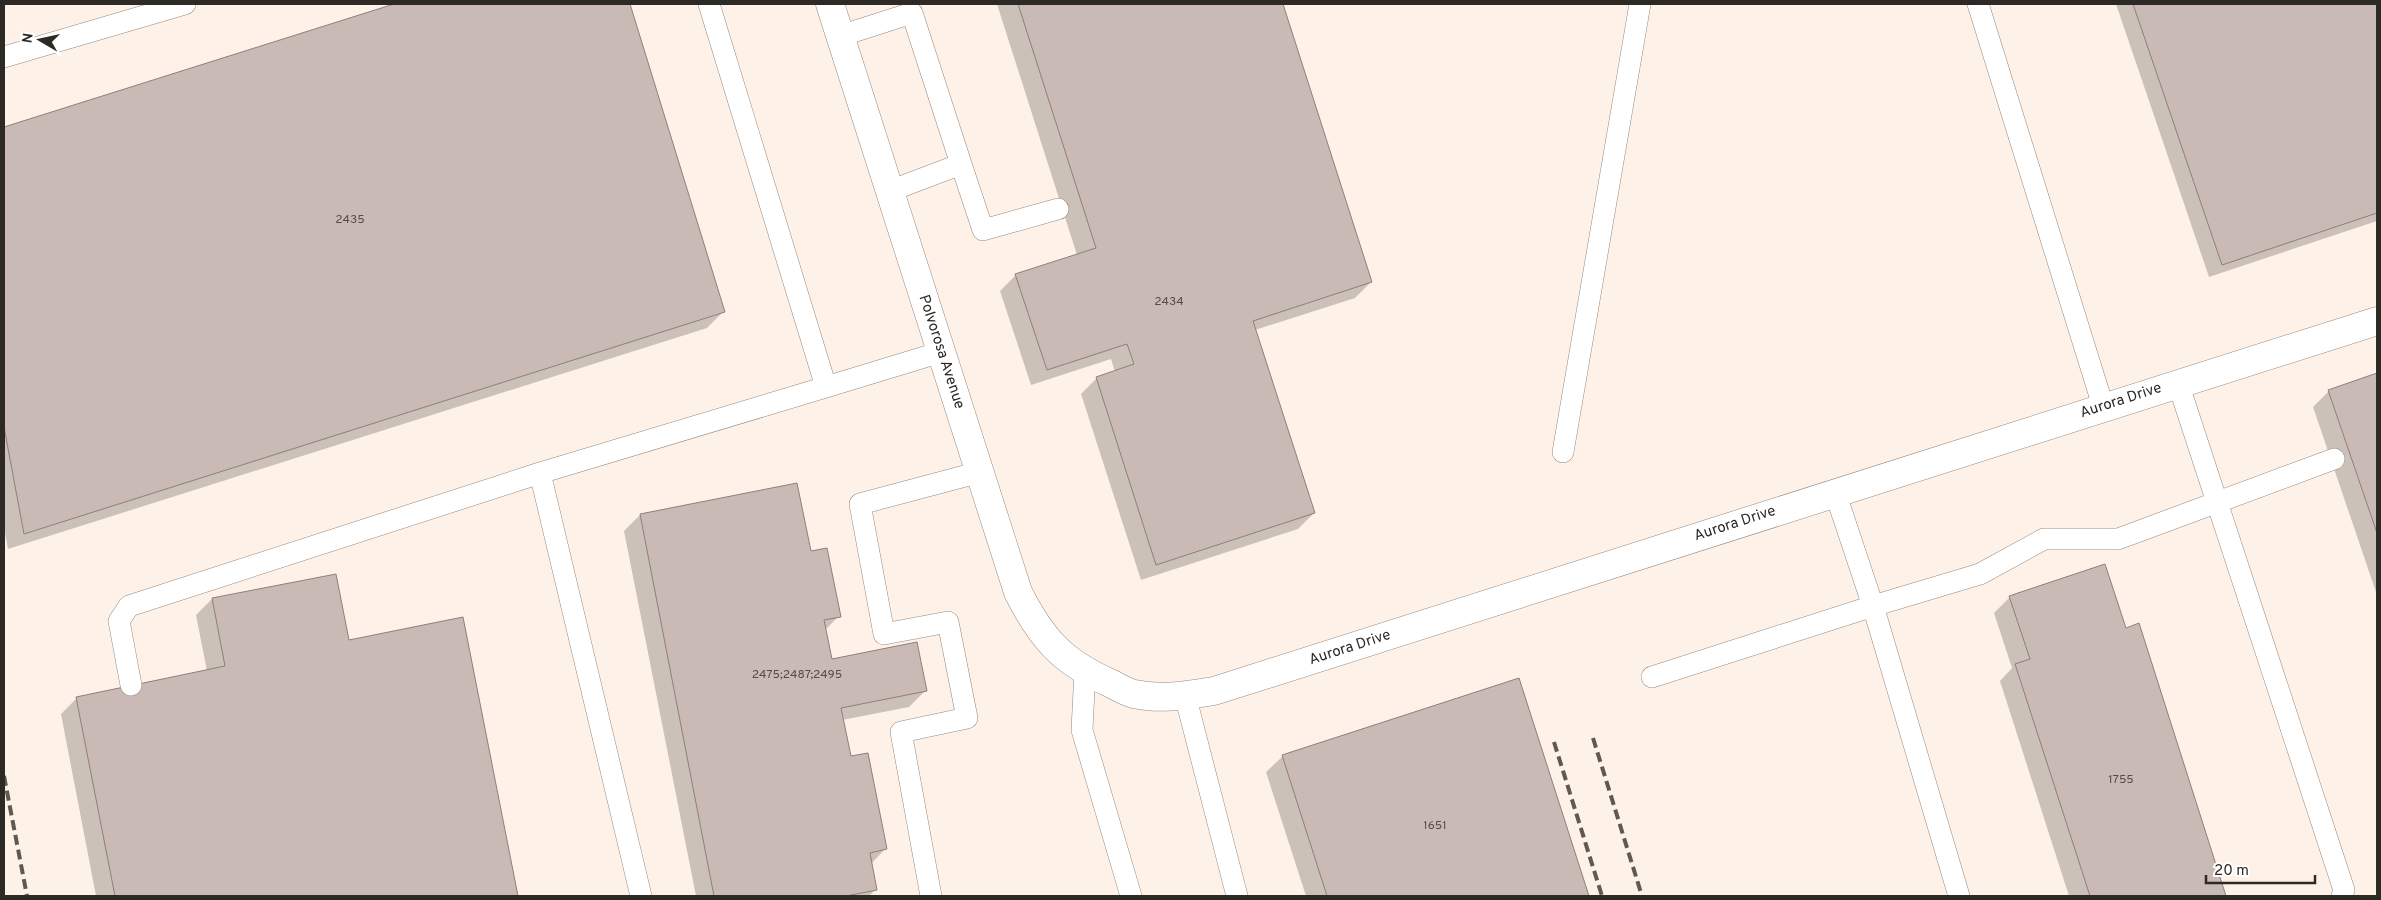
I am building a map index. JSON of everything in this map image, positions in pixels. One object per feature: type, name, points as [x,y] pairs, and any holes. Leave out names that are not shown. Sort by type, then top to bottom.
[{"type":"street","name":"Polvorosa Avenue","points":[[830,4],[1018,592],[1034,624],[1060,654],[1089,673]]},
{"type":"street","name":"Aurora Drive","points":[[1089,673],[1134,694],[1170,697],[1214,691],[2103,406],[2377,321]]},
{"type":"lane","points":[[4,57],[185,4]]},
{"type":"lane","points":[[708,4],[826,387]]},
{"type":"lane","points":[[1563,452],[1640,4]]},
{"type":"lane","points":[[1978,4],[2103,406]]},
{"type":"lane","points":[[840,36],[911,8],[982,230],[1058,209]]},
{"type":"lane","points":[[890,191],[961,164]]},
{"type":"lane","points":[[131,686],[119,621],[129,606],[540,473],[941,352]]},
{"type":"lane","points":[[2178,383],[2216,504],[2341,880],[2344,890],[2342,896]]},
{"type":"lane","points":[[1652,676],[1980,574],[2044,538],[2118,539],[2334,459]]},
{"type":"lane","points":[[931,896],[900,732],[967,718],[948,622],[884,634],[860,504],[980,472]]},
{"type":"lane","points":[[540,473],[641,896]]},
{"type":"lane","points":[[1835,492],[1874,606],[1959,896]]},
{"type":"lane","points":[[1089,673],[1082,730],[1131,896]]},
{"type":"lane","points":[[1185,695],[1237,896]]},
{"type":"building","points":[[394,4],[630,4],[725,312],[24,534],[4,427],[4,127]]},
{"type":"building","points":[[1018,4],[1283,4],[1372,282],[1253,321],[1315,513],[1156,565],[1096,377],[1134,364],[1127,344],[1047,370],[1015,274],[1096,248]]},
{"type":"building","points":[[2133,4],[2377,4],[2377,213],[2222,265]]},
{"type":"building","points":[[2377,373],[2377,533],[2328,390]]},
{"type":"building","points":[[797,483],[811,551],[827,548],[841,617],[824,620],[832,659],[917,642],[927,691],[841,708],[851,756],[868,753],[887,849],[870,853],[877,890],[846,896],[714,896],[640,514]]},
{"type":"building","points":[[2105,564],[2126,628],[2139,623],[2226,896],[2090,896],[2015,664],[2030,659],[2009,596]]},
{"type":"building","points":[[336,574],[349,640],[463,617],[518,896],[115,896],[76,697],[225,666],[212,598]]},
{"type":"building","points":[[1519,678],[1589,896],[1327,896],[1282,755]]},
{"type":"railway","points":[[1593,738],[1642,896]]},
{"type":"railway","points":[[1554,742],[1602,896]]},
{"type":"railway","points":[[4,776],[27,896]]}]
